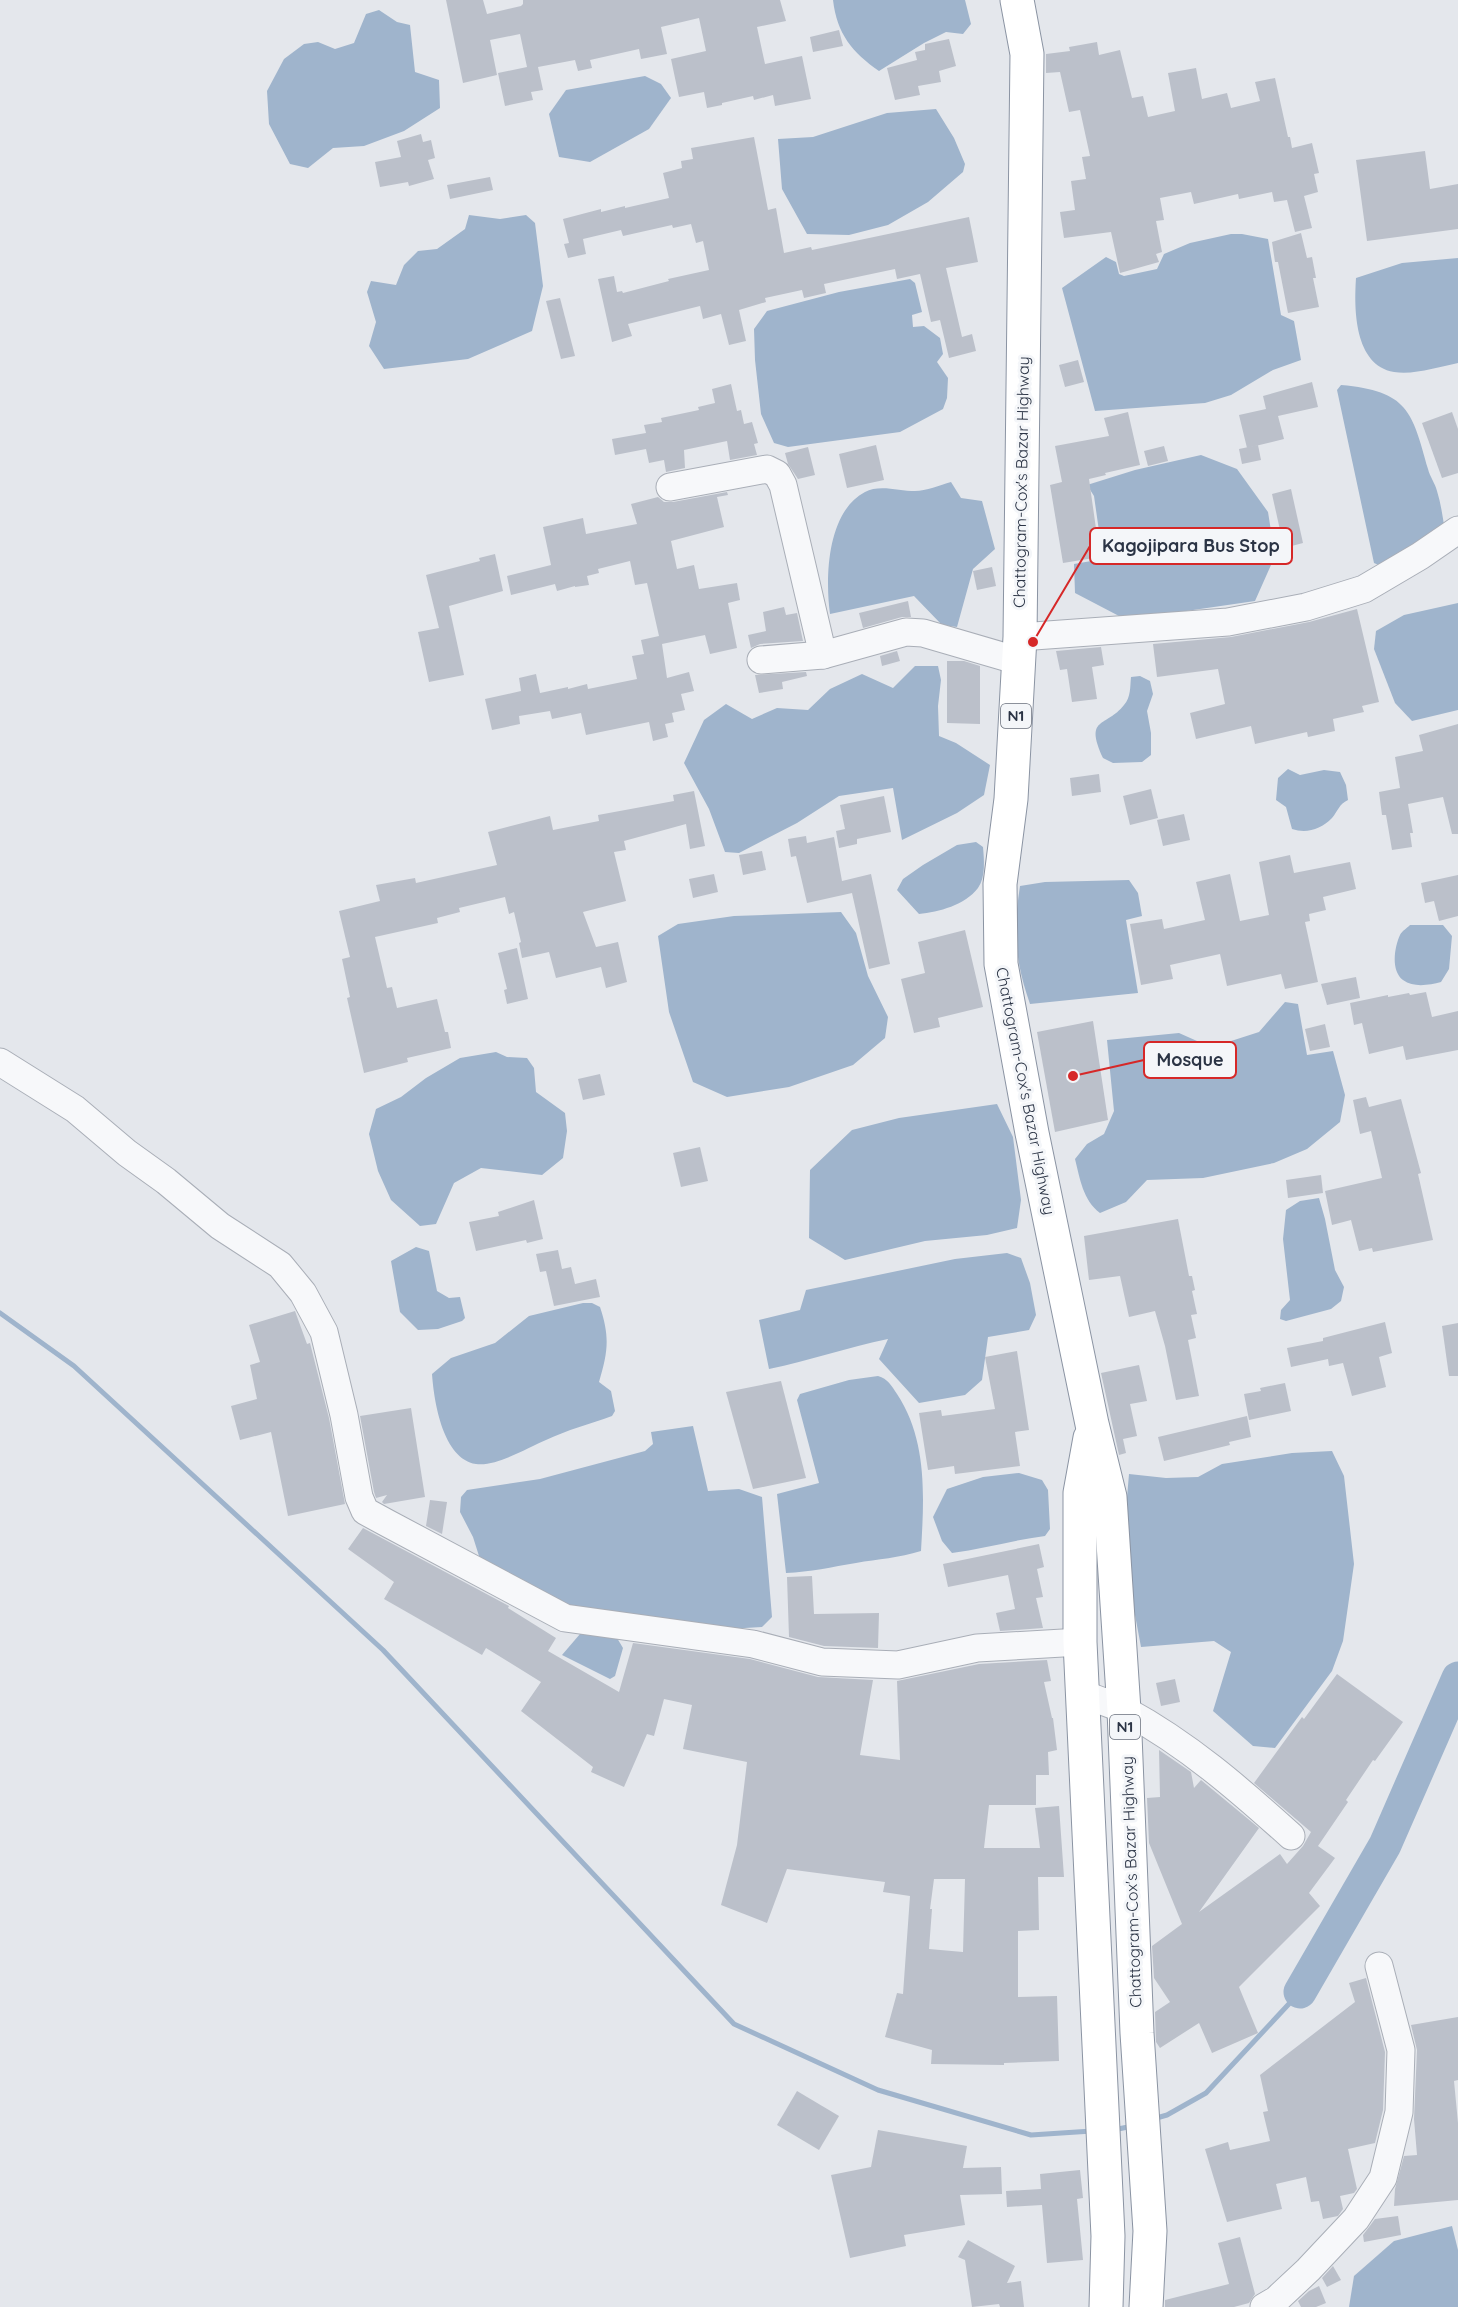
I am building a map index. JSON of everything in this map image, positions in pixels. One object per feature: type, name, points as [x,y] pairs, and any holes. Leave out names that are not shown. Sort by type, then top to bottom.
[{"type":"highway","name":"Chattogram-Cox's Bazar Highway","points":[[1017,0],[1027,54],[1019,649],[1011,799],[1000,884],[1001,964],[1032,1133],[1092,1424],[1110,1497],[1124,1710],[1137,2033],[1150,2231],[1146,2307]]},
{"type":"highway","name":"Chattogram-Cox's Bazar Highway","points":[[1092,1424],[1080,1493],[1080,1642],[1108,2236],[1106,2307]]},
{"type":"street","points":[[670,487],[767,469],[777,474],[783,485],[823,656]]},
{"type":"street","points":[[761,660],[823,656],[906,632],[1019,649],[1227,622],[1306,607],[1364,589],[1420,556],[1458,530]]},
{"type":"street","points":[[0,1062],[75,1110],[127,1154],[166,1180],[220,1226],[280,1265],[303,1293],[324,1332],[344,1414],[359,1497],[365,1511],[387,1523],[565,1618],[753,1644],[822,1662],[898,1665],[977,1648],[1080,1642]]},
{"type":"street","points":[[1083,1694],[1124,1710],[1190,1752],[1235,1785],[1291,1836]]},
{"type":"street","points":[[1264,2307],[1276,2300],[1308,2270],[1356,2219],[1383,2178],[1398,2112],[1401,2050],[1379,1966]]},
{"type":"water","points":[[833,0],[965,0],[971,24],[963,34],[946,32],[879,71],[861,57],[847,41],[838,23]]},
{"type":"water","points":[[379,10],[397,22],[410,25],[415,72],[439,80],[440,108],[404,131],[364,146],[333,148],[308,168],[290,164],[269,124],[267,91],[284,59],[304,44],[318,42],[335,49],[354,43],[366,14]]},
{"type":"water","points":[[645,76],[661,84],[671,98],[649,129],[590,162],[559,157],[549,114],[566,90]]},
{"type":"water","points":[[936,109],[954,138],[965,164],[963,172],[928,202],[888,225],[849,235],[807,234],[782,189],[778,139],[813,137],[887,113]]},
{"type":"water","points":[[469,215],[500,219],[526,215],[535,223],[543,286],[532,331],[468,359],[384,369],[369,346],[376,322],[367,292],[371,281],[396,285],[404,265],[418,251],[437,249],[465,229]]},
{"type":"water","points":[[1231,234],[1268,239],[1281,315],[1294,321],[1301,360],[1273,370],[1231,395],[1205,403],[1095,411],[1062,288],[1106,257],[1116,262],[1119,274],[1124,276],[1157,269],[1164,254],[1190,243]]},
{"type":"water","points":[[1458,258],[1458,363],[1410,372],[1394,372],[1381,367],[1371,359],[1359,334],[1355,305],[1356,278],[1402,263]]},
{"type":"water","points":[[910,279],[915,283],[922,312],[912,315],[913,327],[924,326],[940,338],[943,354],[937,362],[948,378],[947,398],[943,409],[900,432],[788,447],[774,443],[761,414],[755,360],[754,329],[767,311],[839,292]]},
{"type":"water","points":[[1341,385],[1381,392],[1404,408],[1417,432],[1440,501],[1445,532],[1381,566],[1374,563],[1337,390]]},
{"type":"water","points":[[1201,455],[1237,469],[1268,512],[1275,556],[1255,601],[1152,616],[1119,616],[1075,593],[1074,564],[1103,559],[1094,496],[1087,485],[1135,470]]},
{"type":"water","points":[[951,482],[961,498],[982,501],[995,549],[973,569],[957,627],[942,625],[914,596],[830,614],[828,582],[831,547],[843,514],[852,501],[876,488],[919,491]]},
{"type":"water","points":[[1458,603],[1458,710],[1412,721],[1395,703],[1374,649],[1376,631],[1404,615]]},
{"type":"water","points":[[915,666],[938,666],[941,680],[938,706],[939,736],[956,743],[990,765],[984,795],[957,813],[902,840],[893,788],[839,796],[797,823],[739,853],[725,852],[709,809],[684,763],[704,720],[726,704],[752,719],[777,708],[808,710],[830,689],[862,674],[893,688]]},
{"type":"water","points":[[1140,676],[1150,681],[1153,694],[1147,711],[1151,733],[1151,755],[1142,762],[1113,763],[1103,758],[1098,745],[1097,729],[1128,699],[1131,677]]},
{"type":"water","points":[[1288,769],[1300,775],[1324,770],[1340,772],[1346,785],[1348,800],[1332,818],[1318,828],[1308,831],[1292,829],[1286,807],[1276,800],[1278,778]]},
{"type":"water","points":[[976,842],[983,847],[983,873],[981,884],[966,899],[943,909],[919,914],[897,890],[903,879],[923,865],[957,845]]},
{"type":"water","points":[[1129,880],[1138,893],[1142,916],[1126,920],[1138,993],[1030,1004],[1018,960],[1016,932],[1020,886],[1045,882]]},
{"type":"water","points":[[841,912],[856,933],[868,976],[888,1017],[885,1038],[853,1065],[789,1087],[727,1097],[693,1082],[669,1012],[658,936],[678,924],[734,916]]},
{"type":"water","points":[[1410,925],[1443,925],[1452,936],[1449,969],[1441,982],[1417,985],[1407,983],[1399,976],[1395,965],[1396,946],[1401,934]]},
{"type":"water","points":[[1285,1002],[1298,1004],[1307,1055],[1333,1051],[1345,1095],[1340,1122],[1307,1149],[1274,1163],[1203,1178],[1147,1180],[1126,1202],[1100,1213],[1094,1208],[1086,1195],[1075,1159],[1087,1144],[1104,1134],[1114,1111],[1107,1040],[1179,1033],[1197,1041],[1228,1042],[1259,1032]]},
{"type":"water","points":[[496,1052],[507,1057],[527,1058],[534,1068],[536,1092],[565,1113],[567,1131],[563,1158],[542,1175],[481,1168],[454,1183],[436,1224],[420,1226],[391,1200],[378,1171],[369,1134],[376,1109],[401,1097],[426,1078],[460,1058]]},
{"type":"water","points":[[997,1104],[1013,1137],[1021,1200],[1017,1228],[987,1235],[925,1241],[845,1260],[809,1238],[810,1170],[852,1130],[899,1118]]},
{"type":"water","points":[[1319,1198],[1335,1270],[1344,1287],[1341,1301],[1331,1309],[1286,1321],[1280,1319],[1281,1310],[1290,1300],[1283,1239],[1286,1210],[1300,1201]]},
{"type":"water","points":[[416,1247],[429,1251],[437,1291],[449,1298],[460,1297],[465,1318],[462,1321],[438,1329],[418,1330],[400,1312],[391,1261]]},
{"type":"water","points":[[1007,1253],[1021,1258],[1030,1283],[1036,1315],[1029,1330],[988,1337],[982,1380],[965,1395],[919,1403],[879,1359],[888,1339],[769,1369],[759,1320],[800,1310],[806,1290],[955,1259]]},
{"type":"water","points":[[583,1303],[592,1303],[600,1307],[603,1318],[607,1344],[599,1382],[611,1391],[615,1411],[612,1416],[562,1433],[493,1463],[476,1464],[465,1460],[455,1452],[442,1428],[432,1374],[451,1358],[495,1343],[529,1316]]},
{"type":"water","points":[[878,1376],[891,1385],[907,1412],[919,1450],[923,1490],[921,1551],[897,1557],[786,1573],[777,1494],[819,1483],[797,1400],[800,1394],[849,1380]]},
{"type":"water","points":[[693,1426],[708,1491],[739,1489],[762,1497],[772,1617],[762,1627],[710,1630],[569,1613],[503,1576],[479,1556],[473,1537],[460,1512],[461,1497],[467,1490],[540,1479],[645,1451],[653,1444],[651,1432]]},
{"type":"water","points":[[1332,1451],[1344,1476],[1354,1564],[1343,1641],[1332,1671],[1275,1748],[1253,1746],[1213,1711],[1231,1652],[1214,1641],[1141,1647],[1135,1615],[1125,1521],[1129,1474],[1166,1478],[1198,1477],[1222,1464],[1292,1453]]},
{"type":"water","points":[[1019,1473],[1042,1480],[1048,1490],[1050,1529],[1045,1536],[952,1553],[942,1541],[933,1517],[947,1489],[983,1477]]},
{"type":"water","points":[[580,1634],[617,1638],[623,1648],[615,1676],[610,1679],[562,1655]]},
{"type":"water","points":[[1452,2226],[1458,2250],[1458,2307],[1349,2307],[1354,2276],[1394,2241]]},
{"type":"building","points":[[446,0],[483,0],[487,14],[521,6],[523,0],[780,0],[786,21],[757,27],[765,64],[802,56],[811,99],[775,106],[773,95],[754,100],[753,96],[707,108],[704,92],[679,97],[671,59],[706,51],[699,18],[661,27],[667,54],[641,59],[639,49],[590,60],[592,68],[578,71],[575,60],[538,67],[543,90],[531,92],[533,100],[505,106],[498,73],[527,67],[520,34],[490,40],[497,75],[463,83]]},
{"type":"building","points":[[839,30],[843,46],[813,52],[810,37]]},
{"type":"building","points":[[949,39],[956,66],[939,71],[941,82],[918,86],[920,95],[895,100],[887,68],[917,60],[915,52],[925,50],[925,44]]},
{"type":"building","points":[[1097,42],[1099,55],[1120,50],[1132,98],[1143,96],[1148,117],[1175,111],[1168,73],[1196,68],[1202,99],[1227,93],[1231,108],[1260,101],[1255,82],[1275,78],[1292,148],[1312,143],[1319,173],[1314,174],[1318,192],[1304,196],[1312,228],[1295,232],[1287,200],[1274,202],[1272,192],[1239,199],[1238,194],[1194,204],[1191,192],[1160,198],[1164,220],[1156,221],[1162,252],[1156,254],[1159,262],[1120,273],[1111,232],[1064,238],[1060,212],[1075,210],[1071,181],[1086,179],[1082,157],[1090,156],[1080,110],[1069,112],[1060,72],[1046,73],[1046,54],[1070,51],[1069,47]]},
{"type":"building","points":[[421,134],[423,142],[431,140],[435,158],[428,160],[434,179],[409,186],[408,182],[380,187],[375,162],[401,157],[397,141]]},
{"type":"building","points":[[754,137],[768,210],[776,208],[784,253],[811,247],[812,250],[969,217],[978,262],[946,268],[962,337],[972,334],[976,351],[949,358],[940,320],[931,322],[920,274],[897,279],[895,269],[824,284],[826,293],[804,298],[802,290],[765,298],[766,302],[739,310],[746,341],[729,345],[721,314],[703,319],[700,306],[628,324],[632,336],[612,342],[598,279],[614,276],[617,292],[622,291],[623,293],[669,281],[668,279],[709,270],[703,241],[696,243],[691,224],[673,228],[672,225],[623,236],[621,230],[583,239],[586,254],[568,258],[564,244],[569,243],[563,219],[601,209],[601,212],[669,198],[663,173],[682,168],[681,161],[693,159],[691,148]]},
{"type":"building","points":[[1425,151],[1430,189],[1458,184],[1458,229],[1367,241],[1356,160]]},
{"type":"building","points":[[490,177],[493,190],[450,199],[447,185]]},
{"type":"building","points":[[1301,233],[1307,258],[1312,257],[1316,278],[1313,278],[1319,307],[1288,313],[1272,242]]},
{"type":"building","points":[[560,298],[575,356],[561,359],[546,301]]},
{"type":"building","points":[[1078,360],[1084,382],[1065,387],[1059,365]]},
{"type":"building","points":[[1312,382],[1318,407],[1278,416],[1284,439],[1247,448],[1239,415],[1266,409],[1263,396]]},
{"type":"building","points":[[731,384],[737,411],[741,410],[744,424],[752,422],[758,443],[754,444],[757,455],[730,460],[727,441],[684,450],[685,468],[666,472],[664,460],[649,463],[646,449],[615,455],[612,439],[646,433],[644,425],[662,422],[661,418],[699,410],[698,407],[715,403],[712,389]]},
{"type":"building","points":[[1128,412],[1140,465],[1089,479],[1100,557],[1063,563],[1050,485],[1062,482],[1055,446],[1109,436],[1104,418]]},
{"type":"building","points":[[1452,412],[1458,429],[1458,473],[1442,478],[1422,423]]},
{"type":"building","points":[[876,445],[884,480],[847,488],[839,454]]},
{"type":"building","points":[[1258,445],[1261,460],[1242,464],[1239,449]]},
{"type":"building","points":[[1164,446],[1168,461],[1148,466],[1144,451]]},
{"type":"building","points":[[808,447],[815,475],[798,479],[788,464],[785,453]]},
{"type":"building","points":[[1291,489],[1303,543],[1284,548],[1272,494]]},
{"type":"building","points":[[727,492],[728,495],[717,497],[724,527],[671,541],[677,569],[694,565],[699,589],[737,583],[740,600],[728,603],[737,648],[710,654],[705,635],[662,644],[667,678],[689,672],[694,691],[681,694],[685,710],[672,713],[674,722],[665,724],[668,737],[653,741],[649,722],[586,735],[581,713],[552,719],[550,711],[519,716],[520,724],[492,730],[485,699],[521,691],[519,678],[536,674],[540,693],[587,684],[588,689],[637,679],[632,656],[644,654],[641,640],[659,636],[647,583],[635,585],[630,561],[598,569],[599,573],[587,576],[589,585],[557,591],[555,584],[511,595],[507,576],[551,565],[543,527],[583,518],[586,534],[637,524],[631,504],[658,497],[664,502],[673,502]]},
{"type":"building","points":[[495,554],[503,591],[449,606],[464,675],[429,682],[418,632],[439,628],[426,575],[480,561],[479,558]]},
{"type":"building","points":[[992,567],[996,586],[977,590],[973,571]]},
{"type":"building","points":[[908,601],[911,617],[902,617],[863,628],[859,613]]},
{"type":"building","points":[[784,607],[786,615],[797,613],[803,641],[760,644],[751,648],[748,635],[766,631],[763,612]]},
{"type":"building","points":[[1357,609],[1379,702],[1362,706],[1364,712],[1333,719],[1335,731],[1308,737],[1307,732],[1255,744],[1251,726],[1196,739],[1190,713],[1225,704],[1218,669],[1157,677],[1153,644],[1231,637],[1309,622]]},
{"type":"building","points":[[1101,647],[1104,665],[1092,667],[1097,699],[1072,702],[1067,669],[1060,670],[1056,651]]},
{"type":"building","points":[[897,651],[900,661],[882,666],[880,656]]},
{"type":"building","points":[[947,661],[964,661],[980,666],[980,724],[947,723]]},
{"type":"building","points":[[806,672],[807,676],[782,682],[783,689],[759,693],[755,675]]},
{"type":"building","points":[[1458,724],[1458,834],[1452,834],[1443,797],[1408,804],[1413,833],[1410,833],[1412,847],[1392,850],[1386,815],[1382,815],[1379,792],[1400,788],[1395,757],[1423,751],[1419,735]]},
{"type":"building","points":[[1099,774],[1101,792],[1072,796],[1070,778]]},
{"type":"building","points":[[1151,789],[1158,818],[1130,825],[1123,796]]},
{"type":"building","points":[[694,791],[705,846],[690,849],[686,824],[624,841],[626,850],[614,852],[626,901],[583,912],[596,947],[618,942],[627,982],[606,988],[601,967],[556,978],[549,952],[522,958],[514,912],[509,914],[505,897],[459,908],[460,912],[437,918],[438,923],[375,937],[387,988],[392,987],[397,1008],[437,999],[451,1048],[407,1058],[408,1062],[364,1073],[347,998],[350,997],[342,959],[350,957],[339,911],[380,901],[376,885],[415,878],[416,883],[497,865],[488,832],[550,816],[553,830],[599,821],[598,815],[674,801],[673,795]]},
{"type":"building","points":[[884,796],[891,832],[857,839],[857,844],[839,848],[836,831],[845,829],[840,805]]},
{"type":"building","points":[[1184,814],[1190,840],[1163,846],[1157,820]]},
{"type":"building","points":[[806,836],[807,843],[834,837],[842,881],[871,874],[890,964],[869,969],[852,893],[807,903],[796,856],[791,857],[788,839]]},
{"type":"building","points":[[762,851],[766,870],[743,875],[739,855]]},
{"type":"building","points":[[1290,855],[1294,873],[1350,862],[1356,889],[1323,897],[1326,910],[1309,914],[1310,921],[1305,922],[1318,982],[1285,989],[1281,974],[1227,986],[1220,954],[1170,965],[1173,979],[1141,985],[1130,924],[1162,919],[1164,929],[1205,920],[1196,882],[1230,874],[1240,921],[1269,915],[1259,862]]},
{"type":"building","points":[[714,874],[718,892],[693,898],[689,879]]},
{"type":"building","points":[[1458,875],[1458,916],[1439,921],[1434,901],[1425,903],[1421,883]]},
{"type":"building","points":[[965,930],[983,1007],[938,1018],[940,1027],[914,1033],[901,979],[925,973],[918,942]]},
{"type":"building","points":[[517,948],[528,999],[507,1004],[504,990],[507,989],[498,953]]},
{"type":"building","points":[[1356,977],[1360,998],[1327,1005],[1321,984]]},
{"type":"building","points":[[1426,992],[1432,1017],[1458,1011],[1458,1050],[1406,1060],[1403,1046],[1369,1054],[1362,1023],[1354,1025],[1350,1003],[1388,995],[1388,997]]},
{"type":"building","points":[[1093,1021],[1108,1120],[1055,1132],[1037,1032]]},
{"type":"building","points":[[1325,1024],[1330,1047],[1310,1051],[1305,1029]]},
{"type":"building","points":[[600,1074],[605,1095],[583,1100],[578,1079]]},
{"type":"building","points":[[1366,1097],[1369,1107],[1401,1099],[1421,1173],[1418,1174],[1433,1240],[1373,1252],[1372,1248],[1359,1251],[1351,1220],[1332,1225],[1325,1191],[1382,1178],[1371,1131],[1360,1134],[1353,1100]]},
{"type":"building","points":[[700,1147],[708,1181],[681,1187],[673,1153]]},
{"type":"building","points":[[1321,1175],[1323,1193],[1288,1198],[1286,1180]]},
{"type":"building","points":[[534,1200],[543,1239],[527,1243],[526,1240],[476,1251],[469,1222],[499,1216],[498,1212]]},
{"type":"building","points":[[1178,1219],[1189,1276],[1192,1276],[1195,1290],[1192,1291],[1197,1314],[1191,1315],[1196,1338],[1188,1340],[1199,1396],[1176,1400],[1155,1311],[1129,1317],[1120,1276],[1089,1280],[1084,1236]]},
{"type":"building","points":[[558,1250],[562,1269],[571,1267],[575,1284],[596,1279],[600,1297],[554,1306],[546,1271],[540,1272],[536,1254]]},
{"type":"building","points":[[295,1311],[307,1344],[310,1343],[329,1418],[345,1504],[288,1516],[271,1432],[240,1440],[231,1406],[257,1399],[250,1365],[260,1362],[249,1325]]},
{"type":"building","points":[[1385,1322],[1392,1353],[1379,1357],[1386,1387],[1352,1396],[1343,1363],[1329,1366],[1328,1359],[1291,1367],[1287,1348],[1323,1341],[1323,1338]]},
{"type":"building","points":[[1458,1323],[1458,1376],[1449,1376],[1442,1326]]},
{"type":"building","points":[[1017,1351],[1029,1430],[1015,1432],[1020,1466],[955,1474],[954,1466],[928,1470],[919,1413],[941,1410],[942,1416],[995,1409],[985,1357]]},
{"type":"building","points":[[1139,1365],[1147,1401],[1130,1404],[1137,1436],[1123,1439],[1126,1453],[1119,1455],[1101,1373]]},
{"type":"building","points":[[781,1381],[806,1478],[753,1489],[726,1392]]},
{"type":"building","points":[[1285,1383],[1291,1411],[1249,1420],[1244,1394]]},
{"type":"building","points":[[411,1408],[425,1497],[384,1504],[382,1502],[387,1495],[376,1498],[374,1492],[360,1416]]},
{"type":"building","points":[[1247,1416],[1251,1437],[1229,1442],[1230,1445],[1164,1461],[1158,1437]]},
{"type":"building","points":[[430,1500],[447,1502],[442,1534],[426,1526]]},
{"type":"building","points":[[363,1528],[509,1606],[508,1608],[556,1638],[548,1651],[619,1692],[633,1643],[750,1659],[818,1677],[873,1680],[860,1755],[900,1760],[897,1681],[979,1664],[1047,1660],[1051,1681],[1044,1682],[1053,1718],[1057,1750],[1048,1752],[1049,1775],[1036,1775],[1036,1805],[989,1805],[984,1848],[1040,1848],[1035,1808],[1059,1806],[1064,1877],[1038,1877],[1039,1930],[1018,1931],[1018,1997],[1057,1996],[1059,2061],[1004,2063],[1004,2065],[931,2064],[932,2050],[885,2037],[897,1993],[903,1994],[910,1896],[883,1892],[885,1882],[787,1869],[767,1923],[721,1905],[737,1845],[747,1762],[683,1749],[692,1705],[664,1699],[654,1736],[647,1734],[624,1787],[591,1772],[593,1767],[521,1711],[541,1682],[486,1648],[482,1655],[384,1599],[394,1582],[348,1549]],"holes":[[[934,1879],[965,1879],[963,1952],[929,1949],[932,1909],[930,1909]]]},
{"type":"building","points":[[1039,1544],[1044,1567],[1037,1569],[1043,1597],[1036,1598],[1043,1628],[1000,1631],[996,1613],[1015,1609],[1008,1575],[948,1587],[943,1564]]},
{"type":"building","points":[[812,1576],[814,1614],[879,1613],[878,1648],[824,1646],[789,1637],[787,1577]]},
{"type":"building","points":[[1337,1674],[1403,1722],[1375,1761],[1373,1760],[1318,1846],[1335,1858],[1309,1893],[1320,1906],[1239,1987],[1258,2033],[1212,2053],[1199,2023],[1160,2048],[1156,2042],[1155,2012],[1170,2002],[1154,1978],[1152,1946],[1182,1924],[1149,1843],[1147,1798],[1160,1797],[1159,1750],[1191,1772],[1194,1788],[1201,1780],[1259,1828],[1199,1912],[1280,1854],[1287,1864],[1303,1846],[1311,1832],[1254,1783]]},
{"type":"building","points":[[1175,1679],[1180,1702],[1161,1706],[1156,1683]]},
{"type":"building","points":[[1366,1978],[1385,2052],[1383,2110],[1375,2143],[1348,2149],[1357,2189],[1354,2193],[1340,2196],[1343,2209],[1338,2216],[1323,2219],[1319,2201],[1311,2202],[1306,2177],[1276,2184],[1282,2209],[1227,2222],[1205,2149],[1228,2142],[1230,2150],[1270,2141],[1263,2112],[1268,2111],[1260,2075],[1355,2002],[1349,1983]]},
{"type":"building","points":[[1458,2017],[1458,2080],[1454,2081],[1458,2123],[1458,2200],[1394,2206],[1395,2189],[1404,2156],[1417,2155],[1414,2119],[1417,2050],[1411,2025]]},
{"type":"building","points":[[797,2091],[839,2116],[819,2150],[777,2125]]},
{"type":"building","points":[[878,2130],[967,2146],[963,2168],[1001,2167],[1002,2194],[960,2195],[965,2225],[904,2235],[906,2246],[850,2258],[831,2175],[871,2167]]},
{"type":"building","points":[[1080,2170],[1083,2198],[1077,2199],[1083,2260],[1047,2263],[1042,2205],[1007,2207],[1006,2191],[1041,2189],[1040,2174]]},
{"type":"building","points":[[1398,2216],[1401,2235],[1364,2242],[1363,2235],[1375,2219]]},
{"type":"building","points":[[1240,2237],[1255,2294],[1249,2303],[1234,2307],[1165,2307],[1165,2300],[1229,2284],[1218,2243]]},
{"type":"building","points":[[968,2240],[1015,2266],[1007,2283],[1021,2281],[1024,2307],[1000,2307],[999,2304],[972,2307],[965,2260],[958,2257]]},
{"type":"building","points":[[1333,2266],[1341,2280],[1327,2287],[1322,2278]]},
{"type":"building","points":[[1319,2286],[1326,2303],[1316,2307],[1301,2307],[1298,2301]]},
{"type":"waterway","points":[[0,1313],[74,1366],[383,1650],[734,2024],[878,2090],[1031,2135],[1092,2131]]},
{"type":"waterway","points":[[1300,1992],[1385,1845],[1458,1678]]},
{"type":"waterway","points":[[1153,2119],[1167,2115],[1206,2093],[1300,1992]]},
{"type":"waterway","points":[[1113,2130],[1133,2126]]},
{"type":"place","name":"Kagojipara Bus Stop","points":[[1033,642]]},
{"type":"place","name":"Mosque","points":[[1073,1076]]}]
